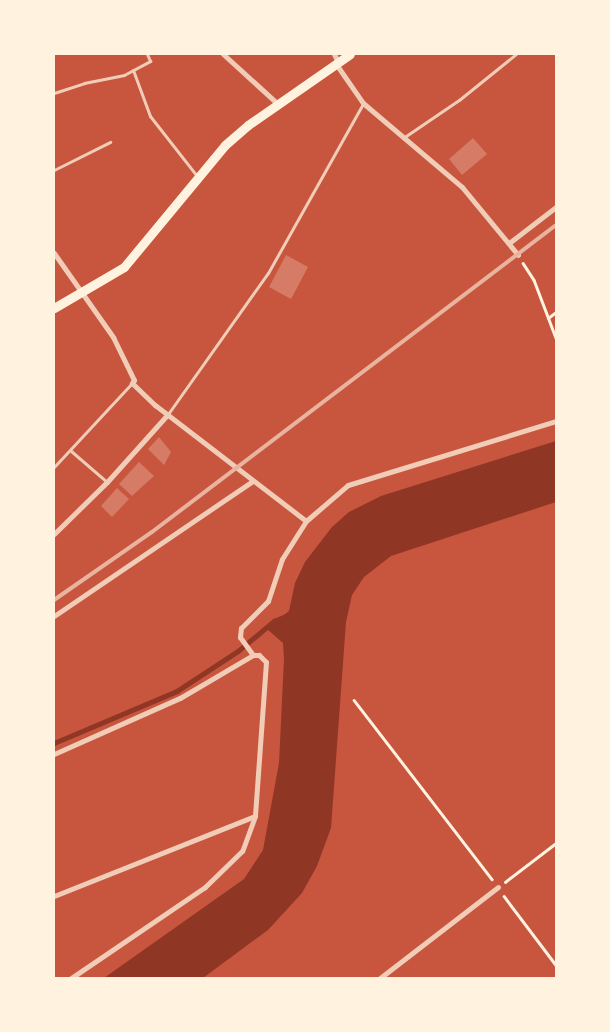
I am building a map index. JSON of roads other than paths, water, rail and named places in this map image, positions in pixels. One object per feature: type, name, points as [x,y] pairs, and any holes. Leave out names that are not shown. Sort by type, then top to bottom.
[{"type":"main road","points":[[54,308],[80,294],[134,257],[197,176],[225,145],[336,60],[350,54]]},
{"type":"street","points":[[223,54],[278,104]]},
{"type":"street","points":[[336,60],[363,103],[462,187],[518,255]]},
{"type":"street","points":[[509,243],[556,207]]},
{"type":"street","points":[[54,253],[80,294],[113,337],[134,380],[132,384],[306,520]]},
{"type":"street","points":[[54,534],[107,482],[168,414]]},
{"type":"street","points":[[253,655],[242,640],[241,628],[268,601],[282,558],[306,520],[348,485],[556,421]]},
{"type":"street","points":[[54,616],[253,480]]},
{"type":"street","points":[[54,754],[180,698],[253,655],[259,655],[266,662],[255,816],[242,851],[220,875],[71,978]]},
{"type":"street","points":[[54,896],[255,816]]},
{"type":"street","points":[[380,978],[498,887]]},
{"type":"lane","points":[[54,94],[133,70],[150,61],[147,54]]},
{"type":"lane","points":[[403,138],[460,100],[516,54]]},
{"type":"lane","points":[[133,70],[150,116],[197,176]]},
{"type":"lane","points":[[168,414],[268,273],[363,103]]},
{"type":"lane","points":[[54,170],[110,142]]},
{"type":"lane","points":[[54,467],[72,451],[132,384]]},
{"type":"lane","points":[[72,451],[107,482]]},
{"type":"waterway","points":[[54,743],[177,691],[238,651],[274,621],[286,616]]},
{"type":"railway","points":[[54,600],[152,532],[556,225]]}]
